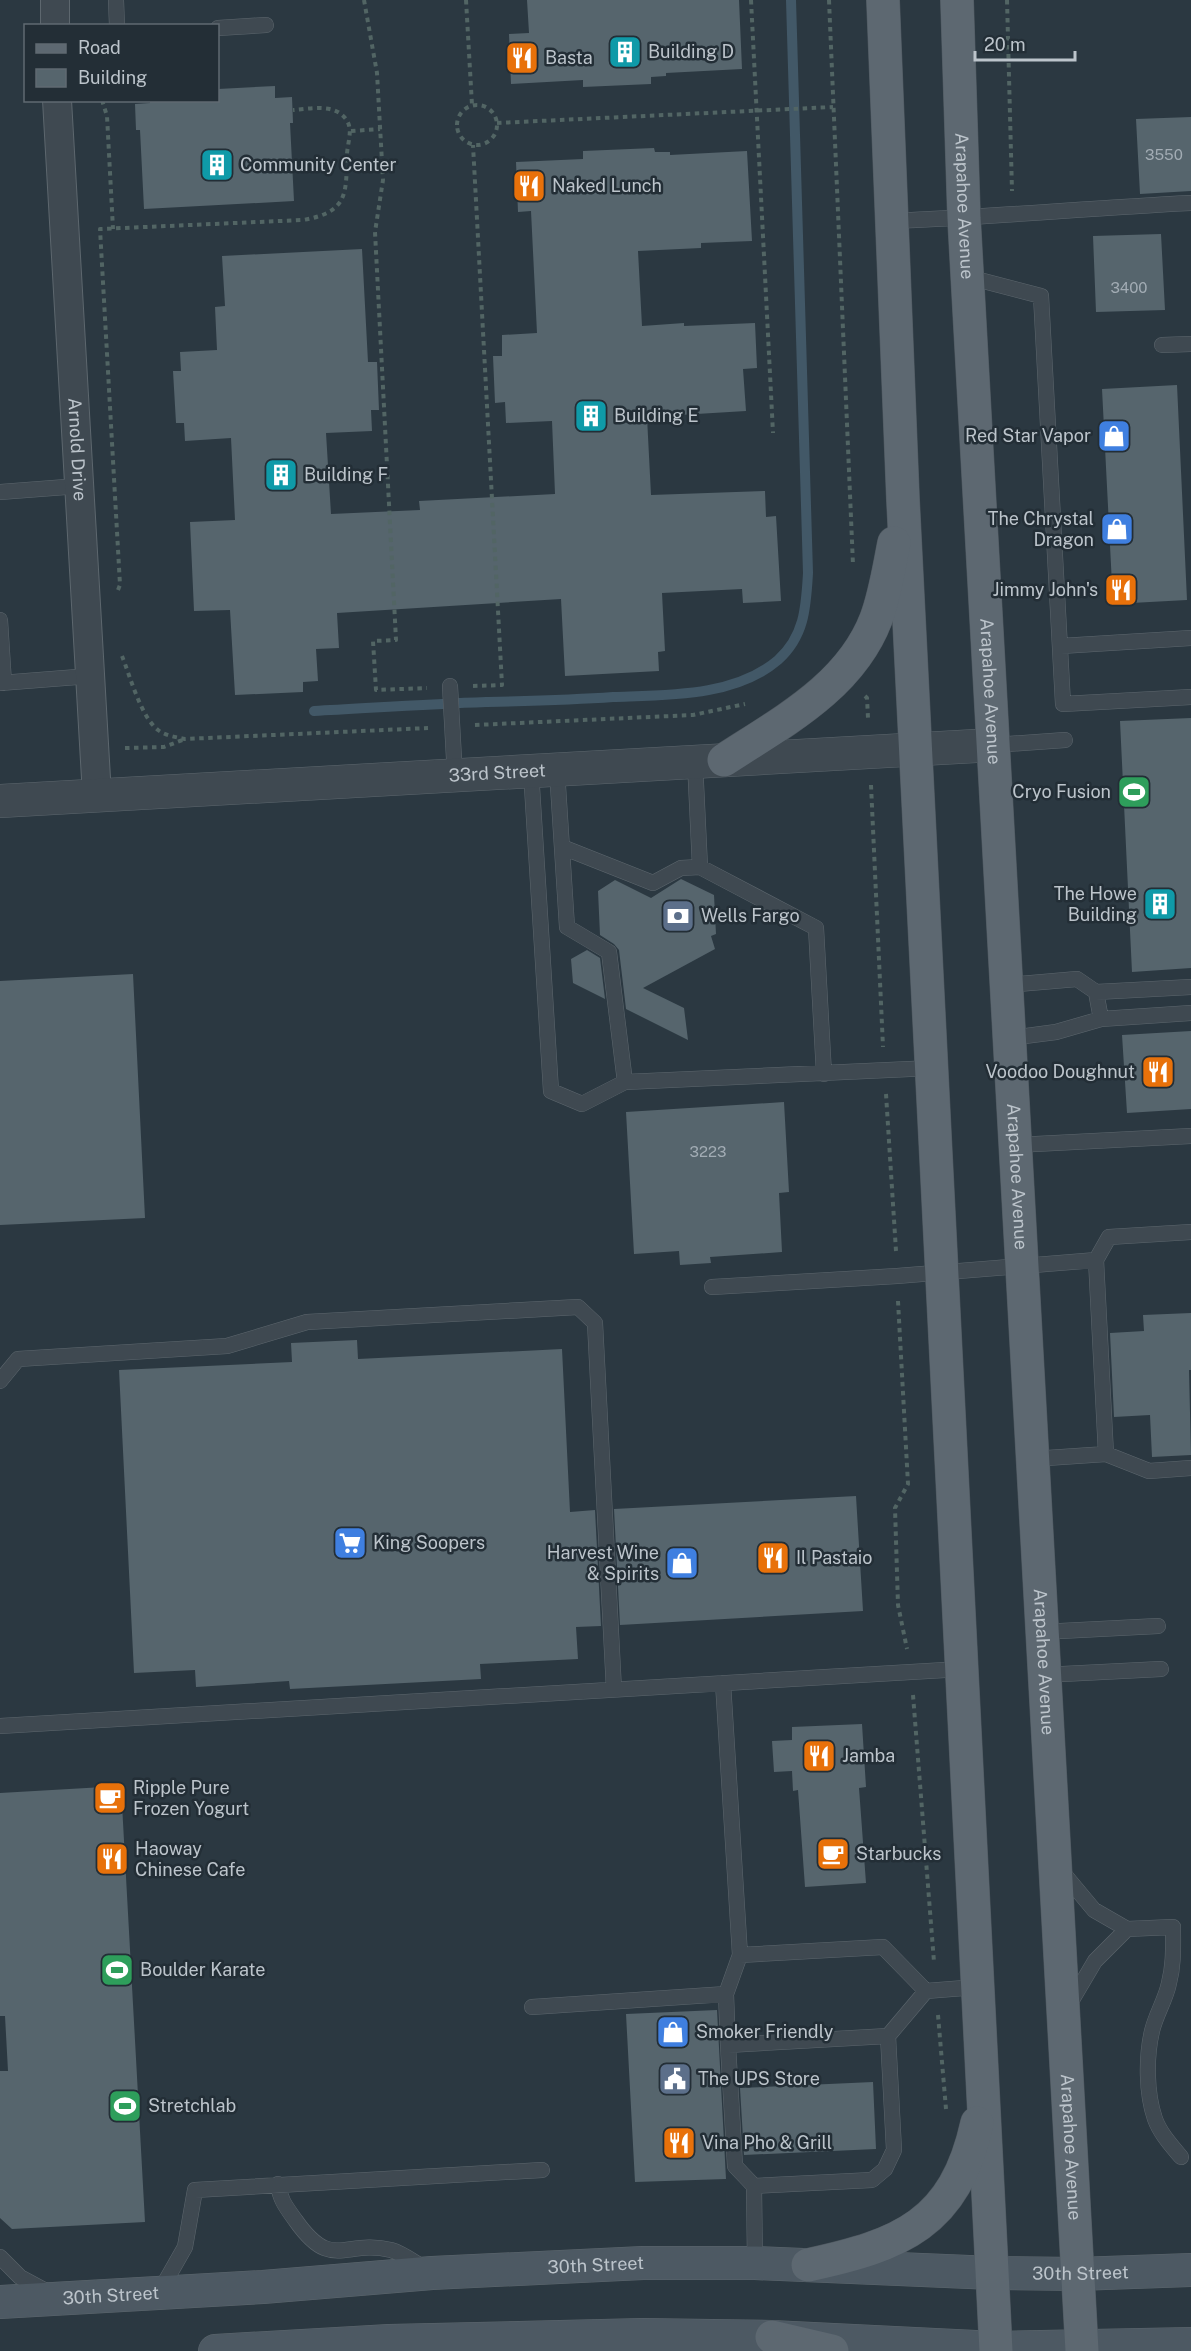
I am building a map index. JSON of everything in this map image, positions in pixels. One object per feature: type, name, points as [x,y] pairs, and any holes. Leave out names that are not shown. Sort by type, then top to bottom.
[{"type":"main road","points":[[883,0],[903,500],[996,2349]]},
{"type":"main road","name":"Arapahoe Avenue","points":[[957,0],[964,218],[1082,2349]]},
{"type":"main road","points":[[709,761],[812,702],[839,677],[863,644],[876,619],[903,500]]},
{"type":"main road","points":[[808,2265],[876,2248],[907,2232],[933,2214],[953,2188],[964,2164],[974,2138],[983,2094]]},
{"type":"main road","name":"30th Street","points":[[0,2302],[566,2266],[755,2263],[993,2273],[1077,2274],[1191,2270]]},
{"type":"main road","points":[[215,2351],[389,2341],[536,2337],[772,2337],[996,2349],[1082,2349],[1191,2344]]},
{"type":"main road","points":[[772,2337],[832,2351]]},
{"type":"street","points":[[55,0],[55,24]]},
{"type":"street","name":"Arnold Drive","points":[[57,102],[97,796]]},
{"type":"street","name":"33rd Street","points":[[0,801],[994,745]]},
{"type":"lane","points":[[116,0],[117,24]]},
{"type":"lane","points":[[219,28],[266,26]]},
{"type":"lane","points":[[891,221],[1191,203]]},
{"type":"lane","points":[[968,277],[1041,296],[1063,704],[1191,697]]},
{"type":"lane","points":[[1162,345],[1191,344]]},
{"type":"lane","points":[[0,492],[79,486]]},
{"type":"lane","points":[[0,620],[2,683],[90,676]]},
{"type":"lane","points":[[1061,646],[1191,638]]},
{"type":"lane","points":[[450,686],[455,777]]},
{"type":"lane","points":[[994,745],[1065,740]]},
{"type":"lane","points":[[700,867],[709,761]]},
{"type":"lane","points":[[544,771],[551,1091],[582,1104],[625,1082],[932,1068]]},
{"type":"lane","points":[[544,771],[562,847],[567,927],[609,952],[625,1082]]},
{"type":"lane","points":[[562,847],[653,883],[681,868],[700,867],[816,928],[824,1074]]},
{"type":"lane","points":[[1006,985],[1077,979],[1096,992],[1191,987]]},
{"type":"lane","points":[[1096,992],[1101,1019]]},
{"type":"lane","points":[[1010,1038],[1056,1032],[1101,1019],[1191,1013]]},
{"type":"lane","points":[[1015,1144],[1191,1136]]},
{"type":"lane","points":[[1106,1454],[1096,1260],[1109,1237],[1191,1232]]},
{"type":"lane","points":[[712,1287],[897,1276],[1096,1260]]},
{"type":"lane","points":[[0,1381],[18,1359],[227,1346],[307,1322],[578,1307],[595,1323],[614,1690]]},
{"type":"lane","points":[[1032,1459],[1106,1454],[1149,1472],[1191,1468]]},
{"type":"lane","points":[[1041,1632],[1158,1626]]},
{"type":"lane","points":[[0,1726],[962,1669]]},
{"type":"lane","points":[[1043,1675],[1161,1669]]},
{"type":"lane","points":[[723,1683],[740,1955],[726,1994],[728,2045],[735,2166],[754,2186],[755,2263]]},
{"type":"lane","points":[[1054,1861],[1094,1910],[1127,1929],[1173,1927],[1174,1960],[1167,1992],[1158,2009],[1148,2054],[1155,2118],[1164,2136],[1181,2157]]},
{"type":"lane","points":[[1064,2013],[1095,1961],[1127,1929]]},
{"type":"lane","points":[[740,1955],[883,1947],[931,1991]]},
{"type":"lane","points":[[728,2045],[888,2036],[931,1991],[977,1987]]},
{"type":"lane","points":[[532,2007],[726,1994]]},
{"type":"lane","points":[[754,2186],[872,2180],[885,2169],[894,2150],[888,2036]]},
{"type":"lane","points":[[160,2291],[185,2247],[195,2190],[542,2170]]},
{"type":"lane","points":[[278,2184],[280,2198],[307,2237],[317,2245],[328,2251],[379,2248],[394,2251],[432,2273]]},
{"type":"lane","points":[[0,2258],[20,2277],[59,2298]]},
{"type":"path","points":[[364,0],[377,73],[383,180],[375,232],[396,640],[373,641],[376,690],[427,688]]},
{"type":"path","points":[[466,0],[472,105]]},
{"type":"path","points":[[751,0],[773,433]]},
{"type":"path","points":[[829,0],[854,572]]},
{"type":"path","points":[[1007,0],[1012,213]]},
{"type":"path","points":[[103,102],[107,116],[112,229]]},
{"type":"path","points":[[472,105],[492,110],[497,123],[497,129],[491,140],[486,144],[473,145],[464,141],[457,126],[461,113],[472,105]]},
{"type":"path","points":[[116,595],[120,585],[100,229],[317,217],[337,205],[344,196],[347,185],[347,153],[351,131],[348,122],[341,114],[332,110],[322,108],[293,110]]},
{"type":"path","points":[[497,123],[833,108]]},
{"type":"path","points":[[351,131],[380,129]]},
{"type":"path","points":[[472,686],[502,685],[473,145]]},
{"type":"path","points":[[118,648],[151,723],[166,735],[185,739],[429,728]]},
{"type":"path","points":[[839,677],[867,698],[884,1070],[908,1484],[895,1508],[898,1605],[911,1672],[931,1991],[946,2113]]},
{"type":"path","points":[[474,725],[693,716],[748,704]]},
{"type":"path","points":[[94,750],[164,747],[185,739]]},
{"type":"building","name":"Building D","points":[[527,0],[739,0],[742,69],[666,73],[666,76],[651,77],[651,84],[583,87],[583,80],[511,84],[509,34],[529,33]]},
{"type":"building","name":"Community Center","points":[[275,86],[275,98],[292,97],[293,123],[290,123],[294,201],[144,209],[140,130],[136,130],[135,104],[219,102],[219,89]]},
{"type":"building","points":[[1191,117],[1191,191],[1140,194],[1136,119]]},
{"type":"building","points":[[654,148],[655,152],[670,152],[670,155],[747,151],[752,241],[701,243],[701,248],[638,251],[642,326],[684,323],[684,326],[755,323],[757,368],[743,369],[746,411],[647,417],[651,495],[765,491],[766,517],[776,516],[781,601],[743,603],[742,589],[662,593],[665,651],[658,652],[659,671],[565,676],[561,599],[337,613],[339,648],[316,649],[318,681],[303,682],[303,692],[235,695],[230,610],[194,611],[190,522],[235,520],[231,438],[185,441],[184,423],[176,423],[173,371],[181,371],[180,352],[217,350],[215,307],[225,306],[222,256],[362,249],[368,362],[377,362],[379,410],[371,410],[372,431],[326,433],[331,514],[420,510],[419,501],[555,494],[552,421],[506,423],[505,402],[495,403],[493,356],[502,356],[502,335],[537,333],[531,211],[518,212],[516,162],[583,159],[583,151]]},
{"type":"building","points":[[1161,234],[1165,310],[1096,312],[1093,236]]},
{"type":"building","points":[[1177,385],[1187,600],[1113,604],[1102,389]]},
{"type":"building","name":"The Howe Building","points":[[1191,718],[1191,968],[1132,972],[1120,721]]},
{"type":"building","points":[[681,879],[714,895],[716,934],[711,936],[715,949],[643,988],[684,1008],[688,1040],[626,1009],[619,950],[600,935],[598,891],[615,880],[651,898]]},
{"type":"building","points":[[587,950],[600,958],[605,999],[573,983],[571,959]]},
{"type":"building","points":[[133,974],[145,1218],[0,1225],[0,981]]},
{"type":"building","name":"Voodoo Doughnut","points":[[1191,1031],[1191,1109],[1127,1113],[1122,1035]]},
{"type":"building","points":[[784,1102],[789,1192],[779,1193],[782,1252],[710,1257],[711,1263],[680,1265],[679,1251],[634,1254],[626,1112]]},
{"type":"building","points":[[1191,1313],[1191,1370],[1189,1370],[1191,1455],[1152,1457],[1150,1415],[1114,1417],[1110,1333],[1144,1331],[1143,1315]]},
{"type":"building","name":"King Soopers","points":[[357,1340],[358,1359],[562,1349],[570,1512],[595,1510],[601,1626],[576,1627],[578,1659],[480,1664],[481,1679],[290,1689],[289,1681],[196,1687],[195,1670],[134,1673],[119,1370],[292,1362],[291,1343]]},
{"type":"building","points":[[856,1496],[863,1611],[620,1625],[614,1509]]},
{"type":"building","points":[[862,1724],[866,1787],[859,1788],[866,1883],[805,1887],[798,1790],[793,1791],[792,1771],[774,1772],[772,1741],[792,1740],[792,1727]]},
{"type":"building","points":[[121,1786],[145,2222],[12,2229],[0,2218],[0,2071],[8,2071],[5,2016],[0,2016],[0,1793]]},
{"type":"building","points":[[717,2010],[726,2179],[635,2182],[626,2014]]},
{"type":"building","points":[[873,2082],[876,2149],[744,2155],[740,2088]]},
{"type":"waterway","points":[[314,711],[656,696],[700,692],[742,681],[761,672],[778,660],[794,641],[805,609],[808,573],[791,0]]},
{"type":"place","name":"Building D","points":[[625,52]]},
{"type":"place","name":"Basta","points":[[522,58]]},
{"type":"place","name":"Community Center","points":[[217,165]]},
{"type":"place","name":"Naked Lunch","points":[[529,186]]},
{"type":"place","name":"Building E","points":[[591,416]]},
{"type":"place","name":"Red Star Vapor","points":[[1114,436]]},
{"type":"place","name":"Building F","points":[[281,475]]},
{"type":"place","name":"The Chrystal Dragon","points":[[1117,529]]},
{"type":"place","name":"Jimmy John's","points":[[1121,590]]},
{"type":"place","name":"Cryo Fusion","points":[[1134,792]]},
{"type":"place","name":"The Howe Building","points":[[1160,904]]},
{"type":"place","name":"Wells Fargo","points":[[678,916]]},
{"type":"place","name":"Voodoo Doughnut","points":[[1158,1072]]},
{"type":"place","name":"King Soopers","points":[[350,1543]]},
{"type":"place","name":"Il Pastaio","points":[[773,1558]]},
{"type":"place","name":"Harvest Wine & Spirits","points":[[682,1563]]},
{"type":"place","name":"Jamba","points":[[819,1756]]},
{"type":"place","name":"Ripple Pure Frozen Yogurt","points":[[110,1798]]},
{"type":"place","name":"Starbucks","points":[[833,1854]]},
{"type":"place","name":"Haoway Chinese Cafe","points":[[112,1859]]},
{"type":"place","name":"Boulder Karate","points":[[117,1970]]},
{"type":"place","name":"Smoker Friendly","points":[[673,2032]]},
{"type":"place","name":"The UPS Store","points":[[675,2079]]},
{"type":"place","name":"Stretchlab","points":[[125,2106]]},
{"type":"place","name":"Vina Pho & Grill","points":[[679,2143]]}]
